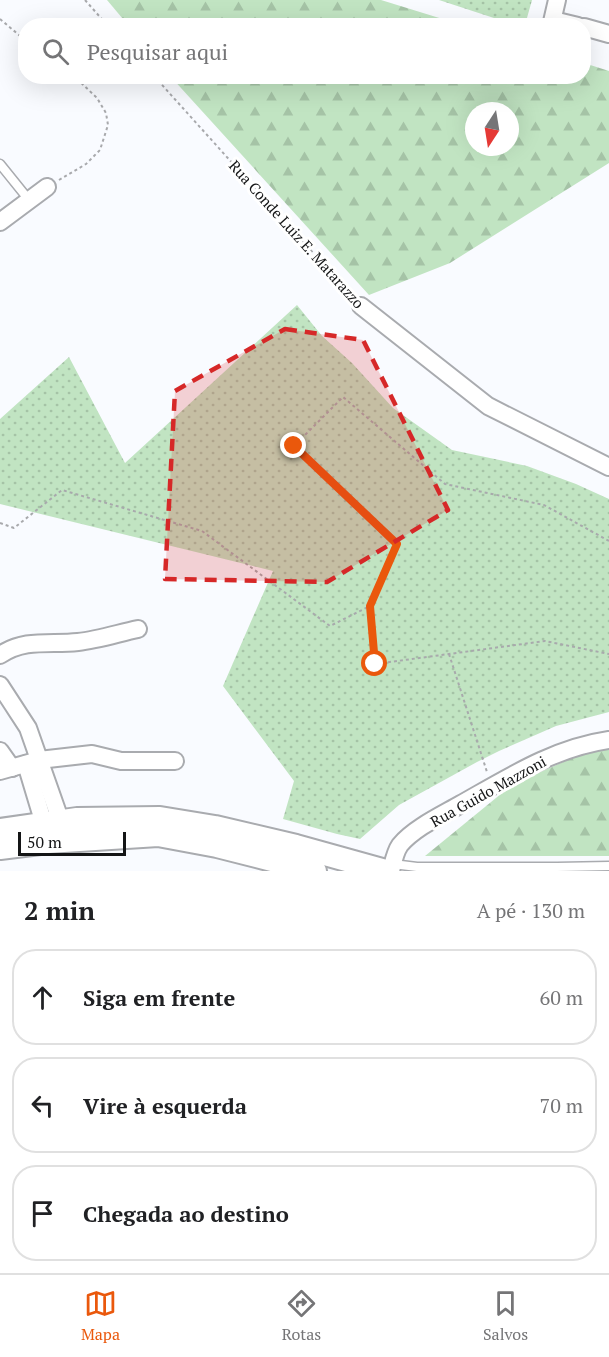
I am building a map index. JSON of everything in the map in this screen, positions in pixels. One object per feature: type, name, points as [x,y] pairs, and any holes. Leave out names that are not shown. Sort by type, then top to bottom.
[{"type":"main road","points":[[0,830],[77,819],[159,827],[215,827],[390,869]]},
{"type":"main road","points":[[0,848],[159,827],[217,846],[315,871]]},
{"type":"street","points":[[553,18],[557,0]]},
{"type":"street","points":[[591,29],[609,34]]},
{"type":"street","points":[[0,222],[47,187]]},
{"type":"street","name":"Rua Conde Luiz E. Matarazzo","points":[[361,306],[488,406],[609,467]]},
{"type":"street","points":[[0,655],[9,649],[39,642],[79,642],[138,629]]},
{"type":"street","points":[[0,686],[28,728],[19,766]]},
{"type":"street","name":"Rua Guido Mazzoni","points":[[390,869],[398,847],[410,835],[491,786],[565,750],[609,740]]},
{"type":"street","points":[[0,751],[19,766],[53,823]]},
{"type":"street","points":[[19,766],[92,754],[121,760],[175,761]]},
{"type":"lane","points":[[0,164],[29,200]]},
{"type":"lane","points":[[390,869],[609,866]]},
{"type":"path","points":[[85,0],[101,18]]},
{"type":"path","points":[[0,19],[18,34]]},
{"type":"path","points":[[47,187],[86,164],[100,150],[108,125],[106,113],[97,98],[84,84]]},
{"type":"path","name":"Rua Conde Luiz E. Matarazzo","points":[[161,84],[361,306]]},
{"type":"path","points":[[609,541],[544,506],[445,484],[343,397],[294,446],[397,544],[370,606],[375,664],[545,641],[609,654]]},
{"type":"path","points":[[0,523],[14,528],[62,490],[202,531],[330,626],[370,606]]},
{"type":"path","points":[[450,654],[491,786]]},
{"type":"highlighted area","points":[[285,329],[363,340],[448,510],[327,582],[165,579],[175,391]]},
{"type":"green space","points":[[107,0],[381,0],[439,18],[122,18]]},
{"type":"green space","points":[[439,0],[532,0],[527,18],[494,18]]},
{"type":"green space","points":[[591,65],[609,71],[609,163],[450,263],[369,295],[177,84],[591,84]]},
{"type":"green space","points":[[297,305],[322,336],[352,363],[393,408],[452,450],[527,466],[609,499],[609,712],[556,726],[477,762],[399,805],[360,839],[283,819],[294,781],[223,686],[273,571],[0,504],[0,419],[69,357],[125,463]]},
{"type":"green space","points":[[609,749],[609,856],[425,856],[513,784],[586,752]]},
{"type":"route","points":[[294,446],[397,544],[370,606],[375,664]]}]
